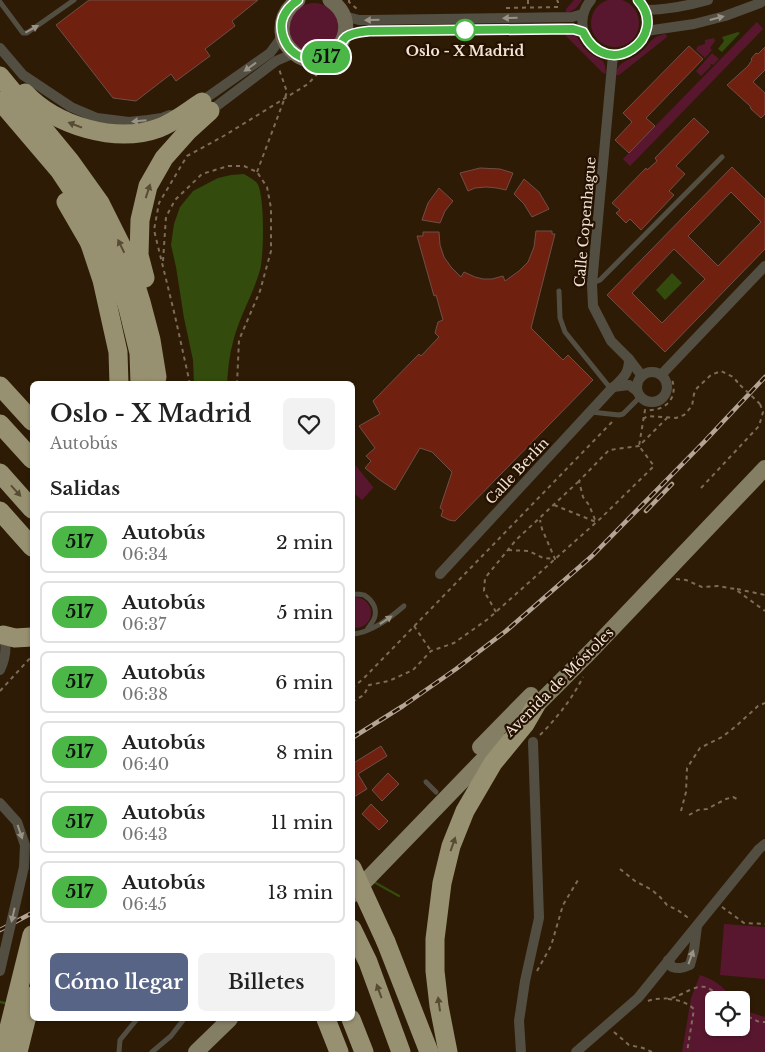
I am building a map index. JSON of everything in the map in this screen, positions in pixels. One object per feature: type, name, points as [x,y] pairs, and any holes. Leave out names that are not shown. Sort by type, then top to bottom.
[{"type":"highway","points":[[0,67],[30,98],[51,114],[78,127],[91,130],[126,133],[139,132],[158,128],[206,107]]},
{"type":"highway","points":[[0,76],[70,160],[100,202],[127,257],[151,340],[157,380]]},
{"type":"highway","points":[[0,101],[59,170],[93,221],[113,261],[128,308],[139,353],[140,381]]},
{"type":"highway","points":[[157,380],[159,342],[139,255],[140,220],[148,186],[164,158],[206,107]]},
{"type":"highway","points":[[0,118],[54,183],[89,240],[108,279],[130,351],[135,381]]},
{"type":"highway","points":[[89,240],[102,280],[118,352],[120,381]]},
{"type":"highway","points":[[0,386],[30,419]]},
{"type":"highway","points":[[0,399],[30,426]]},
{"type":"highway","points":[[0,424],[30,457]]},
{"type":"highway","points":[[0,473],[30,507]]},
{"type":"highway","points":[[0,511],[30,545]]},
{"type":"highway","points":[[2,632],[15,638],[30,637]]},
{"type":"highway","points":[[448,1052],[439,1006],[435,971],[435,939],[442,883],[451,846],[466,811],[493,763],[526,724],[536,705]]},
{"type":"highway","points":[[359,878],[429,1052]]},
{"type":"highway","points":[[355,935],[368,962],[401,1052]]},
{"type":"highway","points":[[18,1052],[30,944]]},
{"type":"highway","points":[[395,964],[414,1024],[420,1052]]},
{"type":"highway","points":[[3,1052],[24,1004]]},
{"type":"highway","points":[[352,1021],[364,1052]]},
{"type":"main road","name":"Avenida de Móstoles","points":[[359,878],[431,787],[765,456]]},
{"type":"main road","name":"Avenida de Móstoles","points":[[359,878],[590,652],[765,468]]},
{"type":"main road","points":[[188,1052],[218,1021]]},
{"type":"main road","points":[[196,1052],[228,1021]]},
{"type":"street","points":[[298,0],[290,6],[284,6],[282,32],[290,49],[297,55],[315,60],[333,54],[340,47],[344,39],[346,31],[344,16],[335,3],[330,0]]},
{"type":"street","points":[[591,0],[583,14],[583,32],[594,48],[603,53],[613,55],[624,54],[634,49],[642,41],[648,20],[645,10],[638,0]]},
{"type":"street","points":[[645,10],[668,10],[708,0]]},
{"type":"street","points":[[646,31],[694,24],[725,16],[764,0]]},
{"type":"street","points":[[344,16],[358,20],[369,20],[572,17],[583,14]]},
{"type":"street","points":[[344,39],[357,32],[369,31],[559,28],[583,32]]},
{"type":"street","points":[[206,107],[270,53],[279,41],[282,32]]},
{"type":"street","points":[[0,48],[23,75],[70,107],[97,118],[129,122],[162,118],[190,108],[206,107],[276,61],[290,55],[297,55]]},
{"type":"street","name":"Calle Copenhague","points":[[613,55],[592,284],[593,306],[611,341],[629,359],[642,376]]},
{"type":"street","points":[[661,375],[765,266]]},
{"type":"street","name":"Calle Berlín","points":[[440,574],[625,375],[629,368],[629,359]]},
{"type":"street","points":[[612,388],[629,385],[645,401],[650,403],[664,397],[668,388],[665,378],[651,372],[642,376],[637,383],[639,394]]},
{"type":"street","points":[[0,670],[6,648],[2,632]]},
{"type":"street","points":[[521,1052],[519,1021],[526,976],[539,918],[533,742]]},
{"type":"street","points":[[0,803],[17,822],[25,844],[24,867],[0,971]]},
{"type":"street","points":[[576,1052],[638,998],[759,848],[765,844]]},
{"type":"street","points":[[668,960],[672,967],[677,969],[684,968],[690,964],[697,925]]},
{"type":"lane","points":[[0,2],[23,33],[27,34],[74,0]]},
{"type":"lane","points":[[592,284],[600,280],[722,158]]},
{"type":"lane","points":[[559,291],[560,318],[565,332],[612,388]]},
{"type":"lane","points":[[591,412],[623,414],[639,394]]},
{"type":"lane","points":[[355,594],[363,594],[375,606],[376,615],[367,630]]},
{"type":"lane","points":[[355,634],[374,628],[404,606]]},
{"type":"lane","points":[[119,1052],[120,1040],[135,1021]]},
{"type":"lane","points":[[152,1052],[171,1036],[182,1021]]},
{"type":"path","points":[[528,0],[528,7]]},
{"type":"path","points":[[257,172],[286,98],[287,92],[279,66]]},
{"type":"path","points":[[189,381],[154,230],[159,203],[187,156],[308,84],[320,70]]},
{"type":"path","points":[[162,264],[166,217],[175,200],[202,174],[228,166],[244,166],[257,172],[267,187],[271,208],[271,251],[260,291],[238,340],[237,381]]},
{"type":"path","points":[[644,420],[648,416],[676,418],[684,415],[692,406],[697,388],[711,375],[721,371],[734,377],[760,404],[762,412],[759,426],[701,488]]},
{"type":"path","points":[[355,700],[364,695],[369,685],[388,681],[413,670],[431,651],[454,643],[488,619],[596,522],[654,466],[639,446],[645,410]]},
{"type":"path","points":[[496,612],[484,591],[485,578],[516,540],[539,520],[609,450],[639,446],[667,418]]},
{"type":"path","points":[[355,686],[613,421]]},
{"type":"path","points":[[579,480],[583,497],[589,505],[596,522]]},
{"type":"path","points":[[554,505],[596,522]]},
{"type":"path","points":[[539,520],[555,559]]},
{"type":"path","points":[[508,550],[529,551],[542,558],[555,559]]},
{"type":"path","points":[[675,579],[686,580],[702,587],[735,588],[765,595]]},
{"type":"path","points":[[735,588],[765,610]]},
{"type":"path","points":[[414,626],[431,651]]},
{"type":"path","points":[[0,691],[30,658]]},
{"type":"path","points":[[682,811],[686,792],[687,768],[700,748],[722,736],[758,706],[765,703]]},
{"type":"path","points":[[689,815],[698,810],[707,810],[726,799],[733,797],[737,799]]},
{"type":"path","points":[[620,869],[635,881],[652,890],[667,905],[679,911],[697,925]]},
{"type":"path","points":[[526,976],[537,971],[551,946],[563,905],[578,880]]},
{"type":"path","points":[[722,907],[744,922],[765,924]]},
{"type":"path","points":[[663,999],[702,987],[712,991]]},
{"type":"path","points":[[638,998],[641,1003],[654,998],[676,1000],[687,1003],[694,1009],[687,1052]]},
{"type":"path","points":[[750,1018],[759,1022],[765,1022]]},
{"type":"path","points":[[607,1025],[620,1039],[629,1045],[652,1052]]},
{"type":"shaded area","points":[[610,-1],[620,-1],[629,3],[635,9],[638,14],[638,32],[629,43],[620,47],[610,47],[601,43],[595,37],[591,28],[591,18],[595,9],[601,3]]},
{"type":"shaded area","points":[[574,0],[582,0],[574,10],[566,13],[566,9]]},
{"type":"shaded area","points":[[309,3],[319,3],[332,10],[339,23],[339,33],[332,46],[319,53],[309,53],[300,49],[293,42],[289,33],[289,23],[293,14],[300,7]]},
{"type":"shaded area","points":[[757,22],[763,29],[630,166],[623,159]]},
{"type":"shaded area","points":[[566,33],[577,37],[584,48],[603,61],[606,74],[566,36]]},
{"type":"shaded area","points":[[740,33],[722,52],[718,49],[724,41],[722,37]]},
{"type":"shaded area","points":[[666,34],[667,37],[619,75],[615,75],[622,63],[637,55],[660,35]]},
{"type":"shaded area","points":[[714,38],[715,41],[710,48],[712,50],[705,58],[696,50],[698,46],[705,44],[705,40]]},
{"type":"shaded area","points":[[712,53],[719,59],[713,65],[710,64],[711,66],[701,76],[696,71]]},
{"type":"shaded area","points":[[244,174],[257,183],[260,189],[263,212],[263,239],[260,270],[236,333],[227,381],[194,381],[193,360],[171,245],[174,224],[180,207],[193,191],[218,178]]},
{"type":"shaded area","points":[[672,273],[682,283],[665,300],[656,290]]},
{"type":"shaded area","points":[[355,464],[373,487],[362,500],[356,495]]},
{"type":"shaded area","points":[[355,597],[361,598],[370,607],[370,619],[361,627],[355,628]]},
{"type":"shaded area","points":[[724,924],[765,927],[765,979],[720,975]]},
{"type":"shaded area","points":[[700,975],[727,991],[705,991],[705,1036],[750,1036],[750,1012],[765,1017],[765,1052],[682,1052],[691,998]]},
{"type":"building","points":[[89,0],[258,0],[232,21],[235,26],[205,49],[210,56],[176,81],[171,74],[136,101],[113,98],[56,25]]},
{"type":"building","points":[[689,46],[703,59],[646,118],[655,126],[629,153],[615,140],[632,122],[623,113]]},
{"type":"building","points":[[765,47],[765,70],[753,82],[765,93],[765,114],[761,118],[727,85],[748,66],[756,53],[758,54]]},
{"type":"building","points":[[694,118],[709,132],[676,166],[685,174],[669,191],[674,195],[641,230],[630,219],[626,223],[616,213],[620,210],[612,203],[646,168],[647,170],[657,161],[655,158]]},
{"type":"building","points":[[732,167],[765,199],[765,249],[665,352],[607,295]],"holes":[[[731,192],[761,222],[718,266],[688,236]],[[674,249],[705,279],[662,323],[632,293]]]},
{"type":"building","points":[[480,168],[500,169],[513,173],[506,190],[486,187],[468,191],[460,173]]},
{"type":"building","points":[[524,179],[539,192],[549,209],[532,217],[524,204],[514,194]]},
{"type":"building","points":[[439,188],[453,201],[445,211],[440,223],[422,220],[428,203]]},
{"type":"building","points":[[536,231],[552,231],[552,234],[555,234],[531,328],[563,360],[568,355],[593,380],[455,521],[449,520],[441,516],[443,510],[440,508],[452,472],[432,452],[420,448],[395,490],[365,468],[371,461],[366,456],[375,448],[359,426],[380,414],[373,401],[419,354],[421,356],[439,337],[435,333],[438,322],[443,320],[436,295],[434,296],[417,236],[423,236],[423,232],[439,232],[440,245],[444,257],[461,277],[464,272],[483,279],[503,276],[505,281],[528,262],[534,247]]},
{"type":"building","points":[[381,746],[387,756],[358,774],[367,789],[355,796],[355,762]]},
{"type":"building","points":[[388,773],[399,784],[382,801],[372,790]]},
{"type":"building","points":[[371,804],[388,821],[379,830],[362,814]]},
{"type":"waterway","points":[[374,882],[399,896]]},
{"type":"waterway","points":[[0,1002],[9,1004]]},
{"type":"railway","points":[[355,736],[456,669],[506,631],[592,556],[765,377]]},
{"type":"railway","points":[[646,511],[672,484]]},
{"type":"railway","points":[[0,930],[30,914]]},
{"type":"bus line","name":"517","points":[[298,0],[286,12],[282,21],[282,32],[290,49],[297,55],[315,60],[333,54],[340,47],[344,39],[350,35],[369,31],[573,29],[583,32],[594,48],[603,53],[613,55],[624,54],[634,49],[642,41],[646,31],[648,20],[645,10],[638,0]]},
{"type":"place","name":"Oslo - X Madrid","points":[[465,30]]}]
